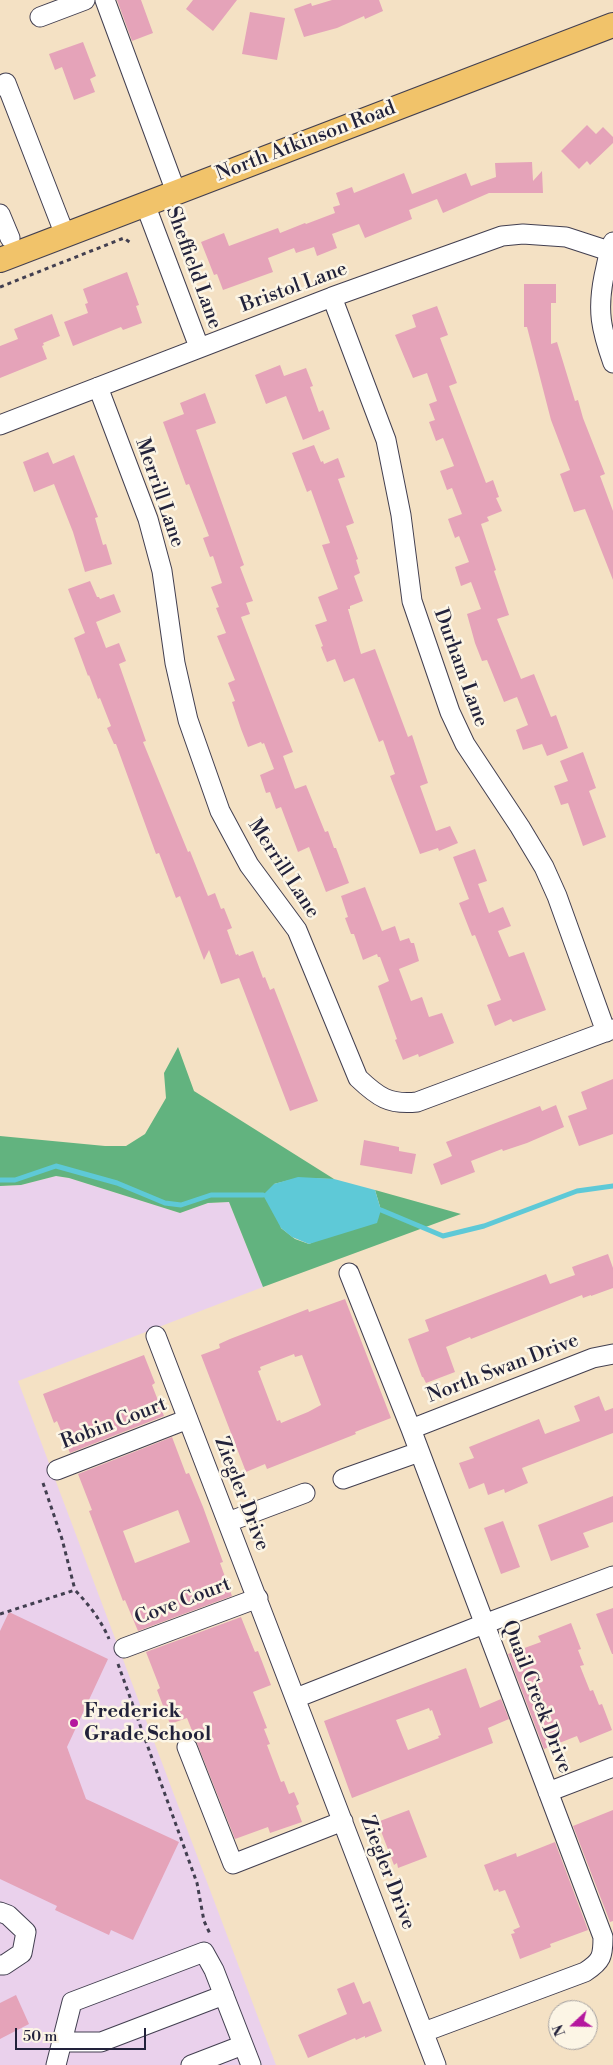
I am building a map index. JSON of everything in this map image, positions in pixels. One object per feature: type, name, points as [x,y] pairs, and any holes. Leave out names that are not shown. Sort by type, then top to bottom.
[{"type":"main road","name":"North Atkinson Road","points":[[0,260],[613,25]]},
{"type":"street","points":[[40,18],[85,0]]},
{"type":"street","points":[[105,0],[176,192]]},
{"type":"street","points":[[0,86],[6,83],[65,235]]},
{"type":"street","name":"Sheffield Lane","points":[[145,204],[199,347]]},
{"type":"street","points":[[0,214],[10,238]]},
{"type":"street","name":"Bristol Lane","points":[[0,425],[199,347],[502,236],[523,234],[566,237],[611,246]]},
{"type":"street","points":[[611,246],[600,298],[600,314],[604,339],[613,363]]},
{"type":"street","name":"Durham Lane","points":[[332,297],[386,440],[401,515],[412,601],[450,712],[465,744],[544,867],[610,1030]]},
{"type":"street","name":"Merrill Lane","points":[[98,387],[148,519],[162,571],[176,663],[188,720],[220,811],[250,865],[297,930],[358,1078],[372,1091],[386,1100],[401,1104],[417,1102],[610,1030]]},
{"type":"street","name":"Quail Creek Drive","points":[[349,1273],[411,1429],[604,1937],[603,1954],[598,1964],[585,1972],[424,2032]]},
{"type":"street","name":"Ziegler Drive","points":[[156,1336],[436,2065]]},
{"type":"street","name":"North Swan Drive","points":[[411,1429],[593,1358],[613,1354]]},
{"type":"street","name":"Robin Court","points":[[57,1470],[188,1419]]},
{"type":"street","points":[[343,1479],[419,1452]]},
{"type":"street","points":[[228,1522],[305,1493]]},
{"type":"street","points":[[296,1698],[484,1624],[613,1576]]},
{"type":"street","name":"Cove Court","points":[[117,1650],[258,1598]]},
{"type":"street","points":[[187,1747],[233,1864],[343,1821]]},
{"type":"street","points":[[548,1792],[613,1767]]},
{"type":"street","points":[[0,1912],[8,1915],[26,1932],[22,1954],[4,1965],[0,1965]]},
{"type":"street","points":[[56,2065],[72,2002],[204,1952],[224,1995],[251,2065]]},
{"type":"street","points":[[62,2042],[101,2042],[224,1995]]},
{"type":"street","points":[[191,2065],[243,2045]]},
{"type":"path","points":[[0,287],[124,238],[132,244]]},
{"type":"path","points":[[57,1470],[43,1482],[65,1548],[75,1590],[94,1612],[117,1650],[197,1883],[204,1921],[212,1934],[204,1952]]},
{"type":"path","points":[[0,1614],[75,1590]]},
{"type":"shaded area","name":"Frederick Grade School","points":[[56,1176],[69,1178],[180,1213],[208,1203],[229,1202],[263,1287],[18,1381],[276,2065],[0,2065],[0,1186],[21,1185]]},
{"type":"green space","points":[[178,1047],[194,1091],[334,1179],[298,1178],[274,1184],[281,1228],[295,1239],[309,1244],[381,1210],[375,1190],[461,1214],[263,1287],[229,1202],[208,1203],[180,1213],[69,1178],[56,1176],[21,1185],[0,1186],[0,1136],[105,1146],[126,1146],[145,1134],[166,1098],[164,1073]]},
{"type":"water","points":[[298,1177],[334,1179],[375,1190],[381,1210],[377,1223],[309,1244],[292,1237],[281,1228],[263,1195],[274,1184]]},
{"type":"building","points":[[117,0],[141,0],[153,33],[132,41]]},
{"type":"building","points":[[193,0],[237,0],[213,31],[186,9]]},
{"type":"building","points":[[332,0],[379,0],[383,11],[365,19],[364,16],[337,28],[304,37],[294,9],[311,3],[312,6]]},
{"type":"building","points":[[250,12],[285,18],[277,60],[242,54]]},
{"type":"building","points":[[83,42],[96,76],[90,79],[95,92],[74,100],[62,67],[55,70],[49,54]]},
{"type":"building","points":[[587,125],[596,134],[603,127],[613,137],[613,143],[590,165],[587,161],[579,169],[561,151]]},
{"type":"building","points":[[532,162],[533,181],[542,171],[543,193],[489,193],[443,213],[437,199],[409,210],[412,219],[365,238],[359,224],[332,234],[337,248],[317,256],[314,247],[296,253],[294,248],[268,258],[273,272],[223,290],[217,274],[214,275],[201,242],[224,233],[229,246],[278,228],[280,233],[335,213],[333,207],[340,205],[336,193],[352,187],[354,193],[404,173],[412,194],[466,173],[471,186],[496,177],[495,163]]},
{"type":"building","points":[[127,272],[139,305],[136,306],[142,323],[123,330],[121,327],[73,346],[64,322],[88,313],[85,304],[88,303],[83,289]]},
{"type":"building","points":[[524,284],[556,284],[556,303],[551,303],[551,344],[557,342],[575,401],[578,400],[605,474],[600,476],[613,511],[613,580],[585,509],[574,512],[560,474],[570,470],[551,420],[527,327],[524,327]]},
{"type":"building","points":[[437,306],[448,335],[440,338],[457,383],[449,386],[486,483],[493,480],[499,497],[496,498],[502,511],[487,517],[489,521],[481,524],[509,615],[497,619],[521,679],[534,674],[551,717],[556,715],[568,748],[547,756],[542,744],[523,750],[516,730],[528,725],[517,697],[504,702],[487,660],[482,661],[475,643],[467,614],[481,609],[471,582],[461,586],[455,567],[469,562],[459,536],[455,538],[448,519],[462,514],[452,488],[447,490],[440,471],[454,466],[443,438],[436,441],[429,422],[435,420],[429,404],[437,401],[427,373],[413,378],[395,335],[416,327],[412,315]]},
{"type":"building","points":[[52,314],[60,336],[43,343],[44,345],[42,346],[47,359],[0,378],[0,346],[18,339],[14,329]]},
{"type":"building","points":[[280,365],[284,376],[306,368],[313,386],[310,387],[319,412],[323,410],[330,429],[303,440],[286,396],[266,404],[255,375]]},
{"type":"building","points":[[205,393],[216,423],[196,430],[244,565],[240,567],[253,601],[246,603],[250,614],[241,617],[293,752],[283,756],[295,789],[306,785],[325,832],[328,831],[334,848],[336,848],[349,883],[326,892],[309,847],[298,852],[281,807],[276,809],[270,792],[266,793],[260,775],[274,769],[264,743],[262,744],[261,742],[248,747],[241,729],[232,702],[235,701],[228,683],[235,680],[217,636],[226,633],[216,608],[219,607],[211,587],[222,583],[213,556],[210,557],[203,538],[209,536],[189,484],[186,485],[163,422],[184,414],[180,403]]},
{"type":"building","points":[[314,445],[321,462],[323,461],[324,464],[338,458],[345,477],[338,479],[354,523],[346,526],[358,559],[356,560],[360,573],[354,576],[363,601],[350,606],[350,609],[348,609],[361,654],[375,649],[408,737],[412,735],[428,783],[420,786],[436,831],[450,826],[458,843],[439,851],[438,848],[420,854],[390,776],[395,774],[383,740],[379,742],[354,678],[344,682],[335,659],[327,662],[321,647],[323,646],[315,625],[327,621],[318,597],[338,589],[322,545],[330,543],[311,490],[307,492],[292,453]]},
{"type":"building","points":[[48,452],[53,464],[74,455],[98,517],[95,518],[103,545],[106,544],[112,564],[85,572],[73,532],[54,484],[34,492],[23,462]]},
{"type":"building","points":[[90,581],[97,597],[100,599],[114,594],[121,612],[96,622],[106,648],[119,643],[126,661],[119,664],[146,741],[143,742],[188,852],[190,851],[208,896],[215,893],[221,909],[224,908],[232,928],[227,930],[236,955],[238,954],[239,956],[253,951],[263,978],[265,977],[270,990],[274,988],[318,1101],[290,1111],[239,978],[221,984],[209,950],[204,960],[180,896],[176,898],[159,853],[156,854],[116,744],[114,744],[107,728],[111,726],[100,698],[98,699],[88,676],[74,638],[85,633],[68,589]]},
{"type":"building","points":[[583,752],[596,788],[589,791],[606,837],[583,846],[568,803],[561,805],[554,786],[568,781],[560,761]]},
{"type":"building","points":[[475,849],[487,881],[478,884],[489,913],[503,907],[511,926],[498,931],[509,957],[524,952],[546,1010],[513,1022],[511,1019],[495,1026],[487,1005],[501,1000],[475,935],[472,936],[459,903],[469,899],[453,857]]},
{"type":"building","points":[[365,887],[382,931],[395,926],[400,941],[409,938],[411,943],[414,943],[419,961],[399,969],[411,1001],[422,997],[429,1017],[442,1013],[454,1043],[419,1057],[418,1054],[403,1060],[378,986],[389,981],[380,957],[377,954],[363,960],[354,934],[351,934],[345,918],[348,917],[341,896]]},
{"type":"building","points":[[613,1079],[613,1134],[579,1146],[568,1116],[587,1109],[581,1092]]},
{"type":"building","points":[[556,1105],[564,1127],[527,1143],[503,1151],[502,1149],[471,1161],[475,1172],[441,1185],[433,1164],[452,1156],[446,1142],[540,1106],[542,1111]]},
{"type":"building","points":[[364,1140],[399,1147],[399,1151],[416,1154],[412,1174],[360,1165]]},
{"type":"building","points":[[608,1254],[613,1268],[613,1288],[583,1298],[582,1295],[446,1347],[455,1372],[426,1383],[408,1339],[429,1331],[425,1320],[546,1274],[550,1284],[575,1275],[572,1267]]},
{"type":"building","points":[[345,1299],[391,1418],[267,1469],[265,1464],[246,1472],[201,1355],[220,1348],[219,1344],[230,1339],[308,1309],[309,1312]],"holes":[[[294,1354],[295,1357],[302,1355],[321,1405],[281,1423],[280,1420],[277,1421],[258,1371],[261,1370],[260,1367]]]},
{"type":"building","points":[[144,1355],[155,1383],[152,1385],[164,1416],[70,1453],[57,1421],[54,1423],[43,1394]]},
{"type":"building","points":[[599,1396],[605,1411],[613,1408],[613,1433],[522,1468],[528,1483],[505,1493],[504,1489],[488,1495],[484,1483],[469,1489],[459,1463],[474,1458],[469,1447],[539,1419],[545,1434],[580,1421],[574,1406]]},
{"type":"building","points":[[172,1437],[186,1474],[189,1473],[203,1507],[223,1562],[220,1563],[232,1596],[138,1631],[125,1600],[123,1601],[89,1511],[92,1510],[78,1474]],"holes":[[[178,1510],[190,1542],[135,1563],[123,1531]]]},
{"type":"building","points":[[613,1496],[613,1522],[583,1533],[589,1547],[551,1561],[538,1525]]},
{"type":"building","points":[[503,1521],[520,1567],[501,1574],[484,1528]]},
{"type":"building","points":[[613,1608],[613,1654],[612,1654],[596,1614]]},
{"type":"building","points":[[9,1612],[108,1659],[67,1747],[86,1799],[179,1842],[133,1940],[111,1930],[109,1935],[55,1910],[57,1906],[0,1879],[0,1631]]},
{"type":"building","points":[[241,1617],[255,1652],[258,1651],[271,1685],[253,1692],[267,1728],[264,1729],[270,1744],[267,1745],[281,1782],[284,1781],[289,1794],[294,1792],[299,1804],[296,1806],[302,1822],[270,1833],[268,1827],[235,1839],[187,1718],[170,1724],[157,1690],[160,1688],[146,1652]]},
{"type":"building","points":[[571,1623],[581,1649],[578,1650],[584,1665],[580,1666],[590,1691],[593,1690],[599,1705],[602,1704],[612,1730],[580,1743],[577,1736],[544,1749],[508,1654],[541,1642],[538,1636]]},
{"type":"building","points":[[466,1668],[480,1708],[501,1699],[509,1719],[488,1728],[493,1743],[352,1798],[324,1721]],"holes":[[[429,1708],[430,1711],[432,1710],[441,1735],[438,1736],[439,1738],[408,1750],[396,1720]]]},
{"type":"building","points":[[409,1810],[427,1857],[398,1868],[397,1863],[394,1865],[379,1826],[382,1825],[380,1821]]},
{"type":"building","points":[[613,1810],[613,1921],[610,1922],[573,1826]]},
{"type":"building","points":[[555,1842],[588,1930],[550,1944],[551,1947],[520,1959],[511,1934],[515,1933],[513,1930],[520,1927],[505,1890],[499,1892],[498,1889],[494,1891],[484,1865],[516,1853],[517,1857]]},
{"type":"building","points":[[354,1982],[363,2004],[370,2001],[382,2031],[365,2038],[365,2036],[356,2040],[355,2038],[308,2058],[298,2035],[347,2014],[337,1989]]},
{"type":"building","points":[[16,1995],[29,2024],[0,2039],[0,2003]]},
{"type":"waterway","points":[[0,1180],[15,1180],[56,1166],[117,1183],[165,1203],[181,1205],[211,1195],[263,1195]]},
{"type":"waterway","points":[[381,1210],[443,1236],[484,1226],[577,1191],[613,1186]]},
{"type":"place","name":"Frederick Grade School","points":[[74,1723]]}]
